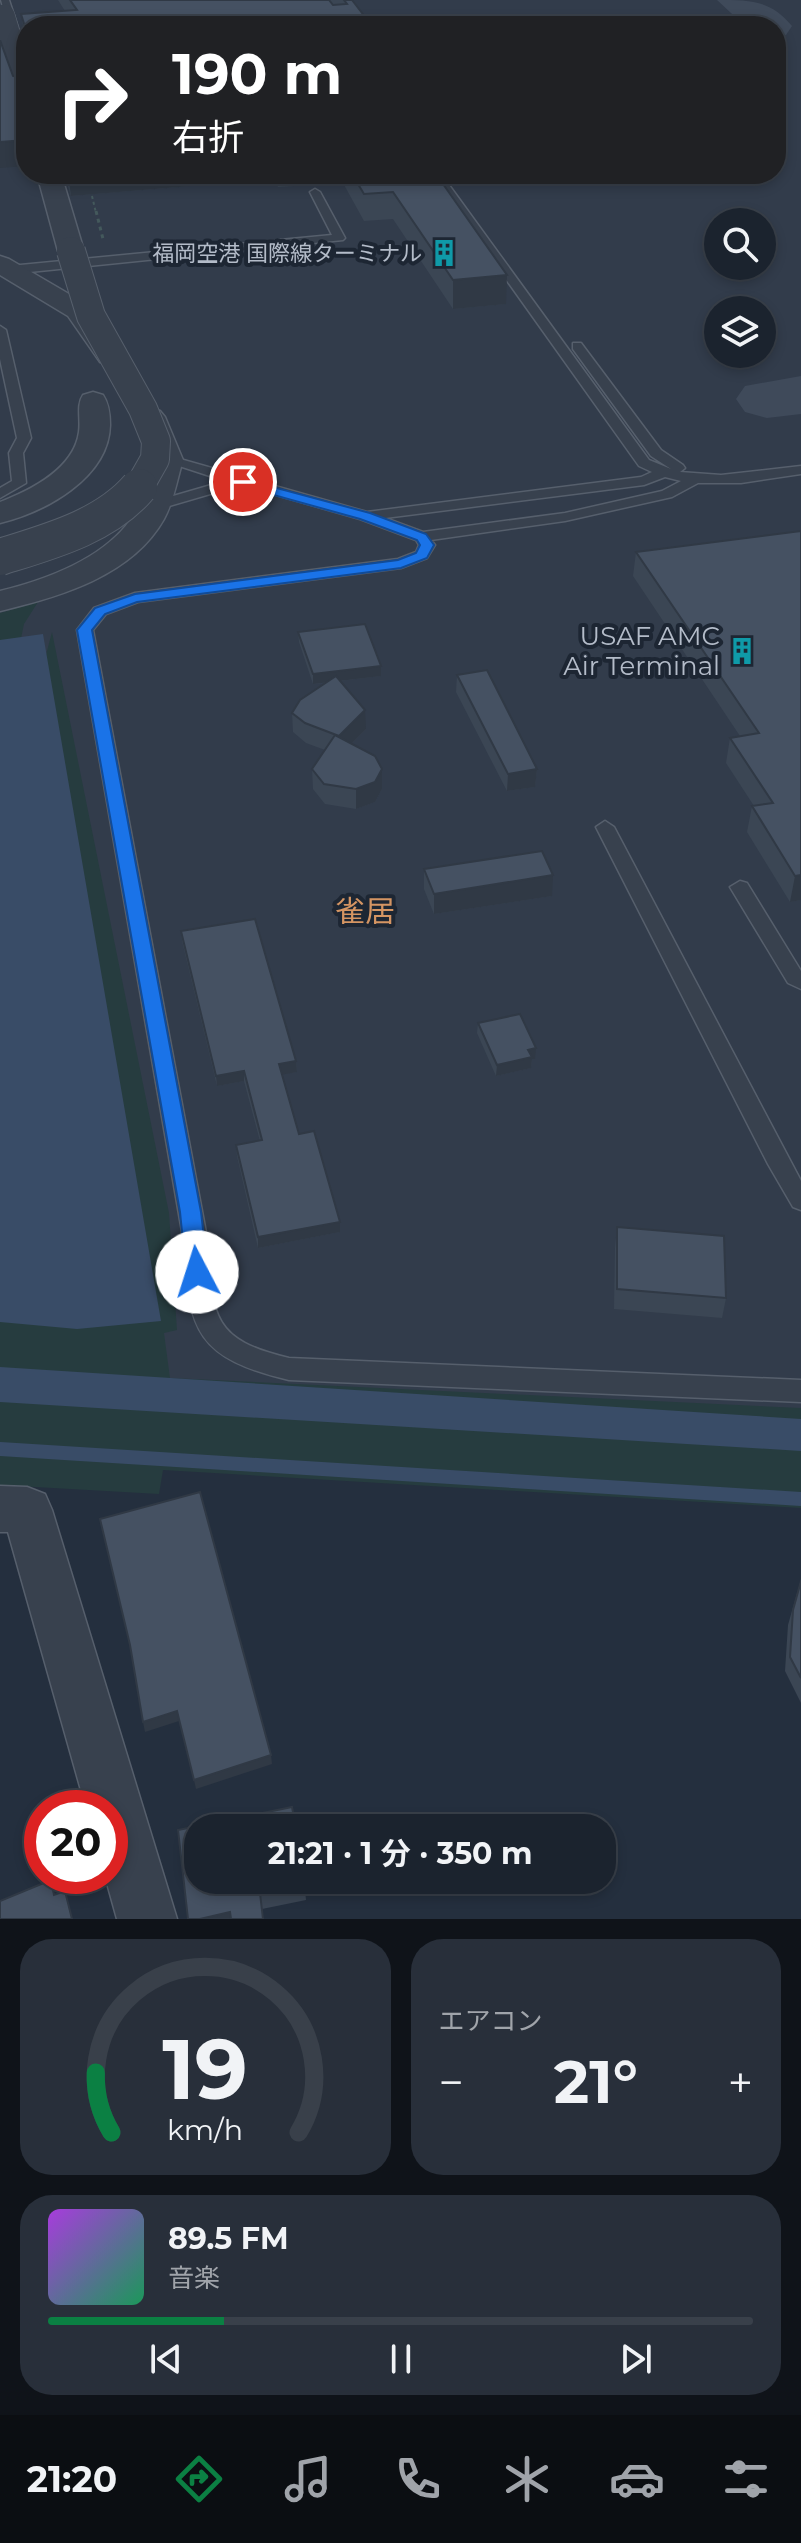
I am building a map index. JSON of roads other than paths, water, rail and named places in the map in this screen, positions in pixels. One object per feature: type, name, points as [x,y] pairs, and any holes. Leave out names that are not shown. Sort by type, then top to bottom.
[{"type":"street","points":[[3,0],[16,51]]},
{"type":"street","points":[[0,557],[59,538],[102,517],[129,499],[152,471],[158,445],[148,420],[91,316],[52,184]]},
{"type":"street","points":[[0,601],[73,577],[120,547],[144,525],[154,506],[168,460],[153,422],[86,318],[5,267]]},
{"type":"street","points":[[0,513],[16,509],[47,490],[86,456],[94,439],[93,401]]},
{"type":"street","points":[[0,1509],[27,1510],[147,1919]]},
{"type":"lane","points":[[3,0],[16,37]]},
{"type":"lane","points":[[443,184],[644,463],[663,472],[695,479],[725,480],[801,470]]},
{"type":"lane","points":[[457,184],[663,460],[682,470],[713,472],[801,461]]},
{"type":"lane","points":[[5,267],[339,238],[315,192]]},
{"type":"lane","points":[[0,330],[24,438],[16,453],[19,483],[0,494]]},
{"type":"lane","points":[[168,460],[365,516],[422,537],[565,517],[667,494],[695,479]]},
{"type":"lane","points":[[365,516],[644,481],[663,472]]},
{"type":"lane","points":[[154,506],[208,488],[243,482]]},
{"type":"lane","points":[[422,537],[427,550],[401,563],[135,598],[100,611],[85,630],[196,1243],[198,1300],[204,1318],[228,1350],[247,1359],[289,1369],[801,1391]]},
{"type":"lane","points":[[605,827],[801,1201]]},
{"type":"lane","points":[[740,887],[795,978],[801,982]]},
{"type":"water","points":[[43,634],[161,1321],[77,1329],[0,1322],[0,640]]},
{"type":"water","points":[[0,1367],[801,1419],[801,1451],[0,1402]]},
{"type":"waterway","points":[[0,1449],[801,1499]]},
{"type":"place","name":"福岡空港 国際線ターミナル","points":[[444,253]]},
{"type":"place","name":"USAF AMC Air Terminal","points":[[742,651]]},
{"type":"district","name":"雀居","points":[[365,912]]}]
